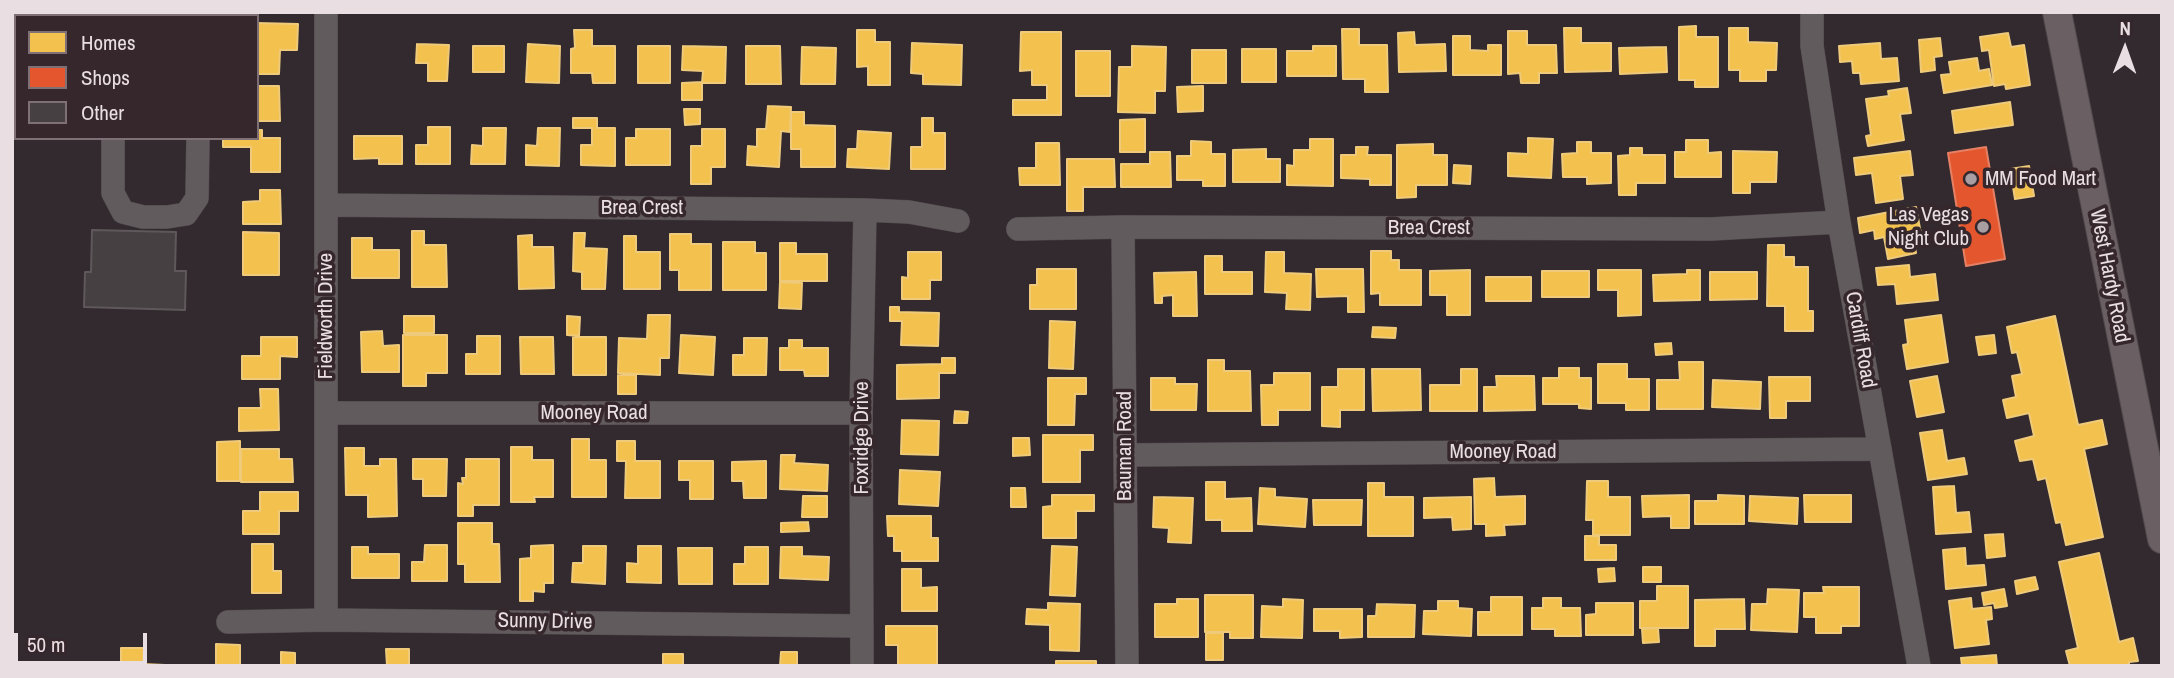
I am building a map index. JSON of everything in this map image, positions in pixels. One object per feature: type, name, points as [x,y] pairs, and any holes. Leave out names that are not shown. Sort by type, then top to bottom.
[{"type":"main road","name":"West Hardy Road","points":[[2057,12],[2162,539]]},
{"type":"street","name":"Fieldworth Drive","points":[[326,12],[326,620]]},
{"type":"street","name":"Cardiff Road","points":[[1812,12],[1812,46],[1839,222],[1919,666]]},
{"type":"street","points":[[113,140],[113,194],[122,212],[143,217],[186,214],[197,198],[198,140]]},
{"type":"street","name":"Brea Crest","points":[[326,205],[865,209],[909,212],[958,221]]},
{"type":"street","name":"Foxridge Drive","points":[[862,666],[861,413],[865,209]]},
{"type":"street","name":"Brea Crest","points":[[1018,229],[1711,229],[1839,222]]},
{"type":"street","name":"Bauman Road","points":[[1123,227],[1127,666]]},
{"type":"street","name":"Mooney Road","points":[[326,413],[861,413]]},
{"type":"street","name":"Mooney Road","points":[[1125,454],[1880,449]]},
{"type":"street","name":"Sunny Drive","points":[[228,622],[326,620],[863,626]]},
{"type":"building: Homes","points":[[259,23],[298,24],[297,50],[280,50],[279,74],[259,74]]},
{"type":"building: Homes","points":[[1696,26],[1696,37],[1718,37],[1718,87],[1695,87],[1695,80],[1679,80],[1679,27]]},
{"type":"building: Homes","points":[[1564,28],[1581,28],[1581,43],[1611,43],[1611,71],[1565,72]]},
{"type":"building: Homes","points":[[1729,28],[1748,28],[1748,42],[1777,43],[1776,70],[1766,70],[1766,81],[1740,81],[1740,70],[1729,70]]},
{"type":"building: Homes","points":[[1342,29],[1359,29],[1359,45],[1387,45],[1388,92],[1365,92],[1365,79],[1343,79]]},
{"type":"building: Homes","points":[[574,30],[592,30],[592,46],[615,46],[615,83],[593,83],[592,73],[571,73],[571,49],[575,48]]},
{"type":"building: Homes","points":[[857,30],[875,30],[875,42],[890,42],[890,85],[868,85],[868,66],[857,67]]},
{"type":"building: Homes","points":[[1508,31],[1527,31],[1527,45],[1556,45],[1557,73],[1539,73],[1539,83],[1521,83],[1520,73],[1508,74]]},
{"type":"building: Homes","points":[[1021,32],[1061,32],[1061,115],[1013,115],[1013,100],[1047,100],[1047,85],[1032,85],[1032,70],[1020,71]]},
{"type":"building: Homes","points":[[1414,32],[1415,45],[1445,44],[1446,71],[1399,72],[1398,33]]},
{"type":"building: Homes","points":[[2008,33],[2011,47],[2024,45],[2030,85],[2006,89],[2005,84],[1994,86],[1989,50],[1982,51],[1980,37]]},
{"type":"building: Homes","points":[[1453,36],[1470,36],[1470,50],[1488,51],[1488,45],[1501,45],[1501,75],[1453,75]]},
{"type":"building: Homes","points":[[1940,38],[1942,56],[1934,57],[1935,70],[1921,72],[1919,40]]},
{"type":"building: Homes","points":[[912,43],[962,45],[961,85],[923,84],[923,74],[911,73]]},
{"type":"building: Homes","points":[[1880,43],[1881,59],[1897,58],[1899,81],[1861,84],[1860,73],[1853,73],[1852,61],[1840,62],[1839,46]]},
{"type":"building: Homes","points":[[417,44],[449,45],[447,81],[428,81],[428,63],[416,63]]},
{"type":"building: Homes","points":[[528,44],[560,46],[559,83],[526,82]]},
{"type":"building: Homes","points":[[473,46],[504,46],[504,72],[473,72]]},
{"type":"building: Homes","points":[[638,46],[670,46],[670,83],[638,83]]},
{"type":"building: Homes","points":[[683,46],[726,47],[725,83],[702,83],[703,71],[682,70]]},
{"type":"building: Homes","points":[[746,46],[780,46],[781,84],[746,84]]},
{"type":"building: Homes","points":[[1132,46],[1166,47],[1165,91],[1155,91],[1155,113],[1118,112],[1119,67],[1132,67]]},
{"type":"building: Homes","points":[[1313,46],[1336,46],[1336,76],[1287,76],[1287,51],[1313,51]]},
{"type":"building: Homes","points":[[802,47],[836,48],[835,84],[801,84]]},
{"type":"building: Homes","points":[[1666,47],[1667,72],[1620,74],[1619,48]]},
{"type":"building: Homes","points":[[1242,49],[1276,49],[1276,82],[1242,82]]},
{"type":"building: Homes","points":[[1192,50],[1226,50],[1226,83],[1192,83]]},
{"type":"building: Homes","points":[[1076,51],[1110,51],[1110,96],[1076,96]]},
{"type":"building: Homes","points":[[1977,58],[1979,71],[1989,69],[1992,85],[1944,93],[1941,75],[1951,74],[1949,62]]},
{"type":"building: Homes","points":[[702,82],[702,100],[682,100],[682,83]]},
{"type":"building: Homes","points":[[259,86],[279,86],[280,121],[259,121]]},
{"type":"building: Homes","points":[[1203,86],[1203,111],[1178,112],[1177,87]]},
{"type":"building: Homes","points":[[1907,88],[1911,113],[1900,114],[1904,140],[1868,146],[1866,136],[1871,135],[1866,99],[1889,96],[1888,91]]},
{"type":"building: Homes","points":[[2010,102],[2013,125],[1955,133],[1952,111]]},
{"type":"building: Homes","points":[[768,106],[791,107],[790,132],[781,131],[779,167],[747,165],[748,146],[757,147],[757,129],[766,129]]},
{"type":"building: Homes","points":[[684,109],[700,109],[700,124],[685,125]]},
{"type":"building: Homes","points":[[791,112],[804,112],[804,125],[835,126],[835,167],[801,167],[801,149],[791,149]]},
{"type":"building: Homes","points":[[573,118],[597,118],[597,128],[615,128],[615,166],[581,165],[581,145],[592,145],[592,128],[573,128]]},
{"type":"building: Homes","points":[[922,118],[933,118],[933,133],[945,133],[945,169],[911,169],[911,147],[922,147]]},
{"type":"building: Homes","points":[[1145,119],[1145,152],[1120,152],[1120,120]]},
{"type":"building: Homes","points":[[428,127],[450,127],[450,164],[416,164],[416,145],[428,145]]},
{"type":"building: Homes","points":[[483,128],[506,128],[505,164],[471,164],[472,145],[483,146]]},
{"type":"building: Homes","points":[[538,128],[560,128],[559,166],[526,165],[526,145],[537,146]]},
{"type":"building: Homes","points":[[636,129],[670,129],[670,165],[626,165],[626,138],[636,138]]},
{"type":"building: Homes","points":[[702,129],[725,129],[725,167],[711,167],[711,184],[691,184],[691,146],[702,146]]},
{"type":"building: Homes","points":[[259,130],[262,130],[262,138],[280,138],[280,172],[251,172],[251,147],[223,147],[223,140],[259,140]]},
{"type":"building: Homes","points":[[858,131],[891,133],[889,169],[847,167],[848,149],[857,149]]},
{"type":"building: Homes","points":[[354,136],[402,136],[402,164],[379,164],[379,158],[354,159]]},
{"type":"building: Homes","points":[[1528,138],[1553,139],[1551,178],[1508,176],[1508,153],[1528,154]]},
{"type":"building: Homes","points":[[1310,139],[1333,139],[1333,186],[1287,185],[1287,165],[1294,166],[1294,150],[1310,150]]},
{"type":"building: Homes","points":[[1686,140],[1708,140],[1708,153],[1721,152],[1721,177],[1675,177],[1675,152],[1686,152]]},
{"type":"building: Homes","points":[[1191,141],[1211,142],[1211,154],[1225,154],[1225,186],[1203,186],[1203,180],[1177,180],[1177,156],[1191,156]]},
{"type":"building: Homes","points":[[1577,142],[1591,142],[1591,153],[1611,153],[1611,183],[1587,184],[1587,177],[1563,177],[1562,154],[1577,153]]},
{"type":"building: Homes","points":[[1036,143],[1059,143],[1060,185],[1020,185],[1019,168],[1036,168]]},
{"type":"building: Homes","points":[[1433,144],[1433,155],[1447,155],[1447,185],[1416,185],[1416,197],[1397,198],[1397,145]]},
{"type":"building: Homes","points":[[1356,147],[1368,147],[1367,155],[1391,155],[1391,185],[1370,185],[1370,179],[1341,178],[1341,155],[1356,155]]},
{"type":"building: Homes","points":[[1630,148],[1642,148],[1642,155],[1665,155],[1665,183],[1636,183],[1636,195],[1619,195],[1618,156],[1630,155]]},
{"type":"building: Homes","points":[[1266,149],[1266,159],[1280,159],[1280,182],[1233,182],[1233,150]]},
{"type":"building: Homes","points":[[1733,151],[1777,152],[1776,182],[1750,182],[1750,193],[1733,193]]},
{"type":"building: Homes","points":[[1910,151],[1913,175],[1900,176],[1903,199],[1876,203],[1872,173],[1856,175],[1854,158]]},
{"type":"building: Homes","points":[[1150,152],[1170,152],[1171,187],[1121,187],[1121,164],[1150,164]]},
{"type":"building: Homes","points":[[1067,159],[1114,159],[1115,187],[1083,187],[1083,211],[1067,211]]},
{"type":"building: Homes","points":[[1454,165],[1471,166],[1470,184],[1453,183]]},
{"type":"building: Homes","points":[[2029,166],[2034,196],[2015,199],[2010,169]]},
{"type":"building: Homes","points":[[260,190],[280,190],[281,224],[243,224],[243,202],[260,201]]},
{"type":"building: Homes","points":[[1916,207],[1921,234],[1913,236],[1916,253],[1888,259],[1884,237],[1875,239],[1874,230],[1860,233],[1858,218]]},
{"type":"building: Homes","points":[[412,231],[424,231],[424,245],[446,245],[447,287],[412,287]]},
{"type":"building: Homes","points":[[243,232],[279,233],[279,275],[243,275]]},
{"type":"building: Homes","points":[[574,233],[585,233],[584,248],[607,249],[605,289],[582,289],[582,272],[573,271]]},
{"type":"building: Homes","points":[[670,234],[691,234],[691,244],[711,244],[711,290],[679,290],[679,270],[670,270]]},
{"type":"building: Homes","points":[[532,235],[532,247],[553,247],[554,288],[519,289],[518,236]]},
{"type":"building: Homes","points":[[624,236],[636,236],[636,252],[660,252],[660,289],[624,289]]},
{"type":"building: Homes","points":[[352,238],[372,238],[372,250],[399,250],[399,278],[352,278]]},
{"type":"building: Homes","points":[[723,242],[755,242],[755,253],[766,253],[766,290],[723,290]]},
{"type":"building: Homes","points":[[780,243],[796,243],[796,254],[827,254],[827,281],[780,281]]},
{"type":"building: Homes","points":[[1768,245],[1784,245],[1784,257],[1794,257],[1794,267],[1808,267],[1808,311],[1813,311],[1813,331],[1785,331],[1785,306],[1767,306]]},
{"type":"building: Homes","points":[[1371,251],[1391,251],[1391,260],[1399,260],[1399,270],[1421,270],[1421,305],[1380,305],[1380,293],[1371,294]]},
{"type":"building: Homes","points":[[908,252],[941,252],[941,280],[930,280],[930,299],[902,299],[902,277],[908,278]]},
{"type":"building: Homes","points":[[1266,252],[1284,252],[1284,273],[1311,274],[1310,310],[1286,309],[1287,293],[1265,292]]},
{"type":"building: Homes","points":[[1205,256],[1222,256],[1222,272],[1252,272],[1252,294],[1205,294]]},
{"type":"building: Homes","points":[[1909,265],[1910,277],[1935,274],[1938,300],[1897,304],[1895,284],[1878,285],[1876,268]]},
{"type":"building: Homes","points":[[1037,269],[1076,269],[1076,309],[1030,309],[1030,285],[1037,285]]},
{"type":"building: Homes","points":[[1316,269],[1363,269],[1364,312],[1348,312],[1348,296],[1317,297]]},
{"type":"building: Homes","points":[[1470,270],[1470,315],[1447,315],[1447,295],[1430,295],[1430,271]]},
{"type":"building: Homes","points":[[1598,270],[1641,270],[1641,315],[1618,316],[1618,290],[1598,290]]},
{"type":"building: Homes","points":[[1687,270],[1700,270],[1700,300],[1654,301],[1653,275],[1687,274]]},
{"type":"building: Homes","points":[[1542,271],[1589,271],[1589,297],[1542,297]]},
{"type":"building: Homes","points":[[1196,272],[1197,316],[1173,316],[1173,295],[1162,296],[1162,303],[1155,303],[1154,273]]},
{"type":"building: Homes","points":[[1710,272],[1757,272],[1757,299],[1710,300]]},
{"type":"building: Homes","points":[[1486,277],[1531,277],[1531,301],[1486,301]]},
{"type":"building: Homes","points":[[780,282],[802,283],[801,309],[779,308]]},
{"type":"building: Homes","points":[[890,307],[899,307],[899,312],[939,313],[938,346],[901,345],[902,321],[890,321]]},
{"type":"building: Homes","points":[[648,315],[670,315],[669,358],[660,358],[660,375],[618,373],[619,338],[647,339]]},
{"type":"building: Homes","points":[[1941,315],[1948,362],[1907,369],[1903,345],[1908,344],[1905,320]]},
{"type":"building: Homes","points":[[404,316],[434,316],[434,333],[404,333]]},
{"type":"building: Homes","points":[[567,316],[580,317],[579,336],[567,335]]},
{"type":"building: Homes","points":[[2055,316],[2078,425],[2102,420],[2107,444],[2084,449],[2103,537],[2066,545],[2061,522],[2056,523],[2046,478],[2038,480],[2033,459],[2020,461],[2015,441],[2034,436],[2029,413],[2007,418],[2003,400],[2016,397],[2012,376],[2022,374],[2017,352],[2012,353],[2007,327]]},
{"type":"building: Homes","points":[[1050,321],[1075,322],[1073,369],[1049,368]]},
{"type":"building: Homes","points":[[1373,327],[1396,328],[1395,338],[1372,337]]},
{"type":"building: Homes","points":[[382,331],[383,346],[399,345],[399,372],[362,372],[361,332]]},
{"type":"building: Homes","points":[[403,335],[447,335],[447,373],[426,373],[426,386],[403,386]]},
{"type":"building: Homes","points":[[681,335],[715,337],[713,375],[679,373]]},
{"type":"building: Homes","points":[[1994,335],[1996,353],[1979,355],[1976,337]]},
{"type":"building: Homes","points":[[477,336],[500,336],[500,374],[466,374],[466,354],[477,354]]},
{"type":"building: Homes","points":[[261,337],[297,337],[297,357],[280,356],[280,379],[242,379],[242,356],[261,356]]},
{"type":"building: Homes","points":[[520,337],[553,337],[554,374],[521,374]]},
{"type":"building: Homes","points":[[573,337],[606,337],[606,375],[573,375]]},
{"type":"building: Homes","points":[[744,338],[767,338],[766,375],[733,375],[733,355],[744,355]]},
{"type":"building: Homes","points":[[789,340],[802,340],[802,348],[828,348],[828,376],[805,376],[804,370],[780,370],[780,348],[789,348]]},
{"type":"building: Homes","points":[[1671,343],[1672,354],[1656,355],[1655,344]]},
{"type":"building: Homes","points":[[942,358],[955,358],[955,373],[939,373],[939,398],[897,399],[897,365],[942,364]]},
{"type":"building: Homes","points":[[1208,360],[1224,360],[1224,371],[1250,371],[1251,411],[1208,411]]},
{"type":"building: Homes","points":[[1679,362],[1703,362],[1703,409],[1657,409],[1657,380],[1680,380]]},
{"type":"building: Homes","points":[[1598,364],[1627,364],[1627,379],[1649,379],[1649,410],[1626,410],[1626,403],[1598,403]]},
{"type":"building: Homes","points":[[1559,368],[1579,368],[1579,378],[1591,378],[1591,409],[1579,408],[1579,404],[1543,404],[1543,378],[1559,378]]},
{"type":"building: Homes","points":[[1338,369],[1364,369],[1364,410],[1340,410],[1340,427],[1322,426],[1322,387],[1338,387]]},
{"type":"building: Homes","points":[[1372,369],[1420,369],[1421,410],[1373,411]]},
{"type":"building: Homes","points":[[1461,369],[1477,369],[1477,411],[1430,411],[1430,385],[1461,385]]},
{"type":"building: Homes","points":[[1274,373],[1310,373],[1310,410],[1278,410],[1278,425],[1262,425],[1261,385],[1274,385]]},
{"type":"building: Homes","points":[[618,375],[636,375],[636,394],[618,394]]},
{"type":"building: Homes","points":[[1496,376],[1534,376],[1535,410],[1484,411],[1484,387],[1497,387]]},
{"type":"building: Homes","points":[[1937,376],[1944,412],[1917,417],[1910,381]]},
{"type":"building: Homes","points":[[1769,377],[1810,377],[1810,401],[1786,401],[1786,418],[1770,418]]},
{"type":"building: Homes","points":[[1048,378],[1086,378],[1086,394],[1075,394],[1074,425],[1048,425]]},
{"type":"building: Homes","points":[[1151,378],[1175,378],[1175,384],[1197,384],[1196,410],[1151,410]]},
{"type":"building: Homes","points":[[1713,380],[1761,382],[1760,409],[1712,407]]},
{"type":"building: Homes","points":[[260,389],[278,389],[279,430],[239,431],[239,408],[261,408]]},
{"type":"building: Homes","points":[[955,411],[968,412],[967,423],[954,423]]},
{"type":"building: Homes","points":[[902,420],[939,421],[938,455],[901,454]]},
{"type":"building: Homes","points":[[1942,430],[1947,461],[1964,458],[1967,474],[1928,480],[1920,433]]},
{"type":"building: Homes","points":[[1043,435],[1093,435],[1093,450],[1080,450],[1080,482],[1043,482]]},
{"type":"building: Homes","points":[[1013,438],[1029,438],[1030,455],[1013,456]]},
{"type":"building: Homes","points":[[572,439],[589,439],[589,460],[606,460],[606,497],[572,497]]},
{"type":"building: Homes","points":[[240,441],[240,481],[217,481],[217,442]]},
{"type":"building: Homes","points":[[617,441],[635,441],[635,461],[660,461],[660,498],[625,498],[626,461],[617,461]]},
{"type":"building: Homes","points":[[511,447],[532,447],[532,460],[553,460],[553,497],[534,497],[535,502],[511,502]]},
{"type":"building: Homes","points":[[345,448],[364,448],[364,466],[380,466],[380,459],[396,459],[397,516],[368,517],[368,495],[346,495]]},
{"type":"building: Homes","points":[[241,449],[279,449],[279,459],[292,459],[293,482],[241,482]]},
{"type":"building: Homes","points":[[781,455],[795,455],[794,463],[828,465],[827,491],[780,489]]},
{"type":"building: Homes","points":[[413,459],[447,459],[446,496],[423,496],[423,479],[413,479]]},
{"type":"building: Homes","points":[[466,459],[499,459],[499,505],[473,505],[473,516],[458,516],[458,483],[463,484],[462,478],[466,478]]},
{"type":"building: Homes","points":[[679,461],[713,461],[713,499],[690,499],[690,480],[679,480]]},
{"type":"building: Homes","points":[[766,461],[766,498],[744,498],[743,481],[732,481],[732,462]]},
{"type":"building: Homes","points":[[900,470],[940,472],[938,506],[899,504]]},
{"type":"building: Homes","points":[[1494,478],[1495,497],[1525,496],[1525,524],[1504,525],[1505,535],[1486,536],[1486,524],[1475,524],[1474,479]]},
{"type":"building: Homes","points":[[1587,481],[1608,481],[1608,497],[1630,497],[1630,535],[1593,535],[1593,520],[1586,520]]},
{"type":"building: Homes","points":[[1206,482],[1225,482],[1225,499],[1251,498],[1252,531],[1222,531],[1222,520],[1206,520]]},
{"type":"building: Homes","points":[[1368,483],[1384,483],[1384,497],[1413,497],[1413,536],[1368,536]]},
{"type":"building: Homes","points":[[1954,486],[1956,513],[1969,512],[1971,532],[1936,534],[1933,487]]},
{"type":"building: Homes","points":[[1011,488],[1025,488],[1026,507],[1011,507]]},
{"type":"building: Homes","points":[[1260,488],[1275,489],[1275,497],[1307,499],[1305,527],[1258,524]]},
{"type":"building: Homes","points":[[260,492],[298,492],[298,511],[279,511],[279,534],[243,534],[243,511],[260,511]]},
{"type":"building: Homes","points":[[1052,495],[1094,495],[1094,511],[1076,511],[1076,538],[1043,538],[1043,507],[1052,506]]},
{"type":"building: Homes","points":[[1689,495],[1689,528],[1671,528],[1671,516],[1643,517],[1642,496]]},
{"type":"building: Homes","points":[[1718,495],[1744,496],[1744,524],[1695,524],[1695,501],[1718,501]]},
{"type":"building: Homes","points":[[1804,495],[1851,495],[1851,522],[1805,522]]},
{"type":"building: Homes","points":[[803,496],[827,496],[827,517],[802,517]]},
{"type":"building: Homes","points":[[1750,496],[1798,498],[1797,524],[1749,521]]},
{"type":"building: Homes","points":[[1154,497],[1193,498],[1191,543],[1168,542],[1169,528],[1153,527]]},
{"type":"building: Homes","points":[[1471,497],[1471,529],[1453,530],[1452,517],[1424,518],[1424,498]]},
{"type":"building: Homes","points":[[1313,500],[1362,500],[1361,525],[1314,525]]},
{"type":"building: Homes","points":[[887,516],[931,516],[931,538],[938,538],[938,561],[902,561],[902,551],[894,551],[894,536],[888,536]]},
{"type":"building: Homes","points":[[808,522],[809,531],[781,532],[781,523]]},
{"type":"building: Homes","points":[[458,523],[492,523],[492,544],[499,544],[500,582],[465,582],[465,564],[458,564]]},
{"type":"building: Homes","points":[[2003,534],[2005,556],[1987,558],[1985,535]]},
{"type":"building: Homes","points":[[1585,536],[1599,536],[1599,545],[1616,545],[1616,560],[1585,560]]},
{"type":"building: Homes","points":[[252,544],[273,544],[273,571],[281,571],[281,593],[252,593]]},
{"type":"building: Homes","points":[[425,545],[447,545],[447,581],[412,581],[412,562],[424,562]]},
{"type":"building: Homes","points":[[553,545],[553,583],[544,583],[544,592],[533,591],[533,601],[520,601],[520,559],[531,558],[531,546]]},
{"type":"building: Homes","points":[[583,546],[606,546],[605,584],[572,582],[573,563],[583,563]]},
{"type":"building: Homes","points":[[638,546],[661,546],[661,583],[627,582],[627,563],[638,564]]},
{"type":"building: Homes","points":[[1052,546],[1077,547],[1075,596],[1050,595]]},
{"type":"building: Homes","points":[[352,547],[368,547],[368,554],[399,554],[399,578],[352,578]]},
{"type":"building: Homes","points":[[745,547],[768,547],[768,584],[734,584],[734,564],[745,564]]},
{"type":"building: Homes","points":[[781,547],[802,547],[802,556],[829,557],[828,580],[780,578]]},
{"type":"building: Homes","points":[[678,548],[712,548],[712,584],[679,584]]},
{"type":"building: Homes","points":[[1965,548],[1966,566],[1984,565],[1986,585],[1946,589],[1943,550]]},
{"type":"building: Homes","points":[[2099,553],[2119,642],[2133,638],[2138,661],[2129,662],[2129,666],[2070,666],[2066,651],[2078,648],[2059,562]]},
{"type":"building: Homes","points":[[1643,567],[1661,567],[1661,582],[1643,582]]},
{"type":"building: Homes","points":[[1614,568],[1615,581],[1599,582],[1598,569]]},
{"type":"building: Homes","points":[[902,569],[921,569],[921,588],[937,587],[937,611],[902,611]]},
{"type":"building: Homes","points":[[2035,577],[2038,589],[2017,594],[2015,581]]},
{"type":"building: Homes","points":[[1657,586],[1688,586],[1688,628],[1640,628],[1640,601],[1657,601]]},
{"type":"building: Homes","points":[[1823,587],[1859,587],[1859,626],[1841,626],[1841,633],[1816,633],[1816,617],[1804,617],[1804,593],[1824,593]]},
{"type":"building: Homes","points":[[1768,589],[1799,590],[1797,632],[1751,630],[1752,604],[1767,604]]},
{"type":"building: Homes","points":[[2004,589],[2007,606],[1995,608],[1994,603],[1984,605],[1982,593]]},
{"type":"building: Homes","points":[[1205,595],[1253,595],[1253,638],[1230,638],[1230,632],[1205,632]]},
{"type":"building: Homes","points":[[1491,597],[1522,597],[1522,635],[1478,635],[1478,612],[1491,612]]},
{"type":"building: Homes","points":[[1543,598],[1561,598],[1561,608],[1580,608],[1581,636],[1555,636],[1555,629],[1532,629],[1532,608],[1543,608]]},
{"type":"building: Homes","points":[[1971,598],[1972,609],[1991,607],[1992,619],[1986,620],[1989,644],[1955,648],[1949,601]]},
{"type":"building: Homes","points":[[1177,599],[1198,599],[1198,637],[1155,637],[1155,604],[1177,604]]},
{"type":"building: Homes","points":[[1283,599],[1303,600],[1302,638],[1261,637],[1262,606],[1283,607]]},
{"type":"building: Homes","points":[[1744,599],[1745,629],[1715,629],[1715,646],[1695,646],[1695,600]]},
{"type":"building: Homes","points":[[1438,601],[1458,601],[1458,608],[1472,609],[1471,636],[1423,634],[1424,611],[1438,611]]},
{"type":"building: Homes","points":[[1048,603],[1080,604],[1079,651],[1050,650],[1050,625],[1026,624],[1027,609],[1048,610]]},
{"type":"building: Homes","points":[[1596,603],[1633,603],[1633,635],[1586,635],[1586,615],[1596,614]]},
{"type":"building: Homes","points":[[1377,604],[1415,605],[1414,637],[1368,637],[1368,616],[1376,616]]},
{"type":"building: Homes","points":[[1314,609],[1362,609],[1362,637],[1340,638],[1340,631],[1314,631]]},
{"type":"building: Homes","points":[[886,626],[937,626],[937,666],[898,666],[898,645],[886,645]]},
{"type":"building: Homes","points":[[1658,628],[1659,642],[1643,643],[1642,629]]},
{"type":"building: Homes","points":[[1206,633],[1223,633],[1223,660],[1206,660]]},
{"type":"building: Homes","points":[[216,644],[240,645],[240,666],[216,666]]},
{"type":"building: Homes","points":[[121,648],[144,648],[143,664],[187,666],[121,666]]},
{"type":"building: Homes","points":[[386,649],[409,649],[409,666],[387,666]]},
{"type":"building: Homes","points":[[281,652],[295,653],[295,666],[281,666]]},
{"type":"building: Homes","points":[[781,652],[797,652],[797,666],[780,666]]},
{"type":"building: Homes","points":[[663,654],[683,654],[683,666],[663,666]]},
{"type":"building: Homes","points":[[1996,655],[1997,666],[1962,666],[1961,658]]},
{"type":"building: Homes","points":[[1056,661],[1096,661],[1096,666],[1056,666]]},
{"type":"building: Shops","points":[[1986,147],[2005,259],[1966,266],[1948,153]]},
{"type":"building: Other","points":[[12,83],[14,83],[14,125]]},
{"type":"building: Other","points":[[92,230],[176,232],[175,271],[186,271],[185,310],[84,307],[85,272],[91,272]]},
{"type":"place","name":"MM Food Mart","points":[[1971,179]]},
{"type":"place","name":"Las Vegas Night Club","points":[[1983,227]]}]
